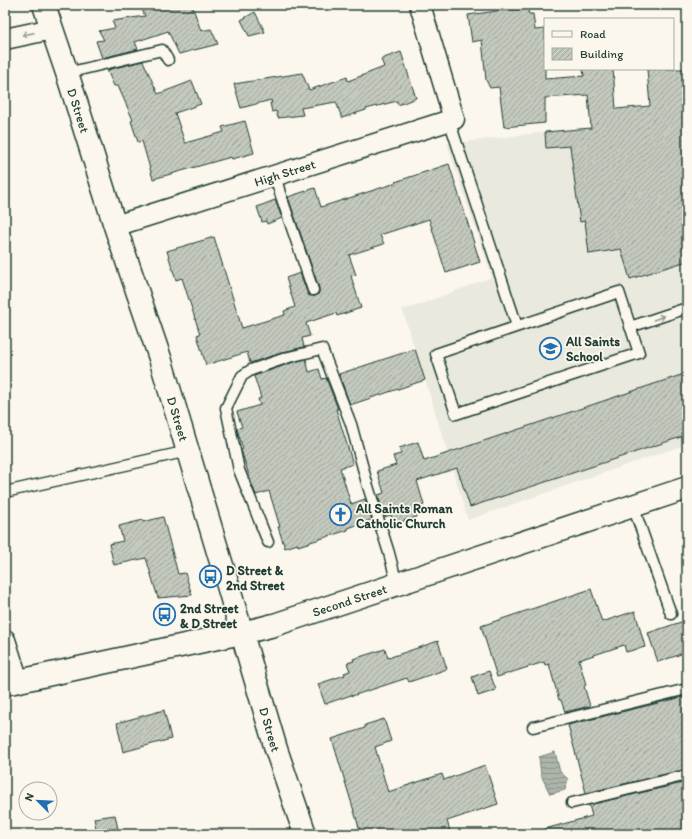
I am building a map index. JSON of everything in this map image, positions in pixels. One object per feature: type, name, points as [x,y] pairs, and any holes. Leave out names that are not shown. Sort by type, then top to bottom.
[{"type":"main road","name":"D Street","points":[[44,5],[115,226],[160,358],[276,749],[306,834]]},
{"type":"main road","name":"Second Street","points":[[11,683],[242,634],[274,625],[687,488]]},
{"type":"street","points":[[420,5],[452,120]]},
{"type":"street","points":[[5,39],[52,29]]},
{"type":"street","name":"High Street","points":[[115,226],[452,120]]},
{"type":"street","points":[[5,640],[11,683]]},
{"type":"lane","points":[[67,73],[162,50],[168,60]]},
{"type":"lane","points":[[452,120],[518,326]]},
{"type":"lane","points":[[275,176],[313,290]]},
{"type":"lane","points":[[619,292],[639,353],[456,414],[436,354],[518,326],[619,292]]},
{"type":"lane","points":[[630,327],[687,308]]},
{"type":"lane","points":[[268,542],[239,470],[226,408],[242,376],[251,370],[289,357],[322,350],[351,424],[366,483],[389,553],[397,584]]},
{"type":"lane","points":[[5,492],[188,451]]},
{"type":"lane","points":[[633,506],[671,614]]},
{"type":"lane","points":[[533,727],[687,689]]},
{"type":"lane","points":[[572,803],[687,775]]},
{"type":"shaded area","name":"All Saints School","points":[[545,132],[687,134],[687,444],[468,520],[402,309],[413,307],[492,277],[447,144]]},
{"type":"shaded area","points":[[555,752],[560,772],[568,779],[565,790],[550,794],[541,775],[539,757]]},
{"type":"building","points":[[140,5],[192,5],[201,31],[211,29],[218,44],[179,54],[168,31],[135,42],[138,49],[102,58],[96,41],[104,40],[99,31],[115,28],[112,21],[145,16]]},
{"type":"building","points":[[527,8],[529,14],[533,14],[535,30],[544,29],[545,79],[584,76],[583,70],[613,70],[616,109],[650,106],[647,70],[687,69],[687,261],[630,279],[621,249],[589,254],[585,221],[580,222],[570,146],[546,148],[545,132],[591,128],[588,95],[545,98],[545,123],[504,127],[499,87],[490,88],[486,80],[482,40],[472,42],[468,15]]},
{"type":"building","points":[[255,12],[265,32],[249,36],[241,20]]},
{"type":"building","points":[[401,52],[416,98],[398,105],[397,101],[366,109],[342,118],[336,102],[301,108],[303,115],[278,118],[276,111],[272,112],[270,103],[272,103],[271,100],[241,108],[234,84],[302,73],[309,90],[347,77],[348,81],[384,67],[381,59]]},
{"type":"building","points":[[143,61],[158,94],[192,81],[201,104],[175,113],[185,143],[224,132],[222,127],[245,121],[254,153],[232,159],[231,157],[153,179],[142,141],[138,142],[131,121],[133,120],[118,86],[114,86],[107,70]]},
{"type":"building","points":[[449,164],[480,262],[446,273],[429,219],[380,235],[384,244],[349,255],[356,275],[351,276],[361,308],[337,316],[336,313],[306,323],[310,336],[302,338],[304,347],[250,363],[247,352],[206,365],[197,335],[200,334],[182,278],[176,280],[167,251],[214,237],[242,328],[285,315],[284,311],[295,307],[286,278],[300,273],[308,295],[315,296],[318,295],[319,292],[319,288],[288,197],[315,188],[321,207]]},
{"type":"building","points":[[275,200],[282,218],[267,224],[266,221],[262,222],[257,207]]},
{"type":"building","points":[[415,349],[425,380],[350,405],[339,374]]},
{"type":"building","points":[[306,359],[309,372],[319,369],[322,379],[326,378],[338,409],[336,409],[353,464],[340,468],[351,504],[365,499],[372,520],[348,528],[348,530],[298,546],[298,544],[285,548],[269,491],[256,495],[252,485],[241,450],[243,449],[237,429],[242,427],[237,412],[260,405],[258,399],[261,398],[254,376]]},
{"type":"building","points":[[687,373],[687,435],[470,507],[457,468],[417,481],[424,505],[414,509],[417,517],[394,524],[391,515],[384,517],[378,495],[384,493],[377,471],[396,465],[393,456],[401,454],[399,448],[418,442],[424,461]]},
{"type":"building","points":[[163,517],[178,574],[185,573],[192,595],[158,598],[146,558],[114,565],[109,544],[123,541],[119,526]]},
{"type":"building","points":[[591,589],[602,622],[635,611],[645,647],[626,652],[624,645],[579,660],[590,706],[565,712],[561,700],[559,700],[549,664],[545,665],[544,662],[497,677],[481,626]]},
{"type":"building","points":[[687,620],[687,652],[658,662],[648,633]]},
{"type":"building","points":[[438,641],[447,669],[409,682],[407,678],[325,704],[318,684],[345,675],[344,673],[350,671],[347,663],[354,661],[353,659],[385,649],[388,658]]},
{"type":"building","points":[[489,671],[496,690],[478,696],[472,677]]},
{"type":"building","points":[[687,696],[687,769],[586,793],[568,725]]},
{"type":"building","points":[[164,710],[171,739],[123,752],[117,723]]},
{"type":"building","points":[[384,719],[391,741],[375,747],[388,792],[442,774],[444,780],[485,765],[498,804],[447,821],[451,834],[361,834],[332,739],[365,728],[365,725]]},
{"type":"building","points":[[687,782],[687,834],[546,834],[545,829],[592,816],[589,805]]},
{"type":"building","points":[[115,815],[119,834],[97,834],[94,818]]},
{"type":"place","name":"All Saints School","points":[[551,348]]},
{"type":"place","name":"All Saints Roman Catholic Church","points":[[341,515]]},
{"type":"place","name":"D Street & 2nd Street","points":[[210,577]]},
{"type":"place","name":"2nd Street & D Street","points":[[164,615]]}]
